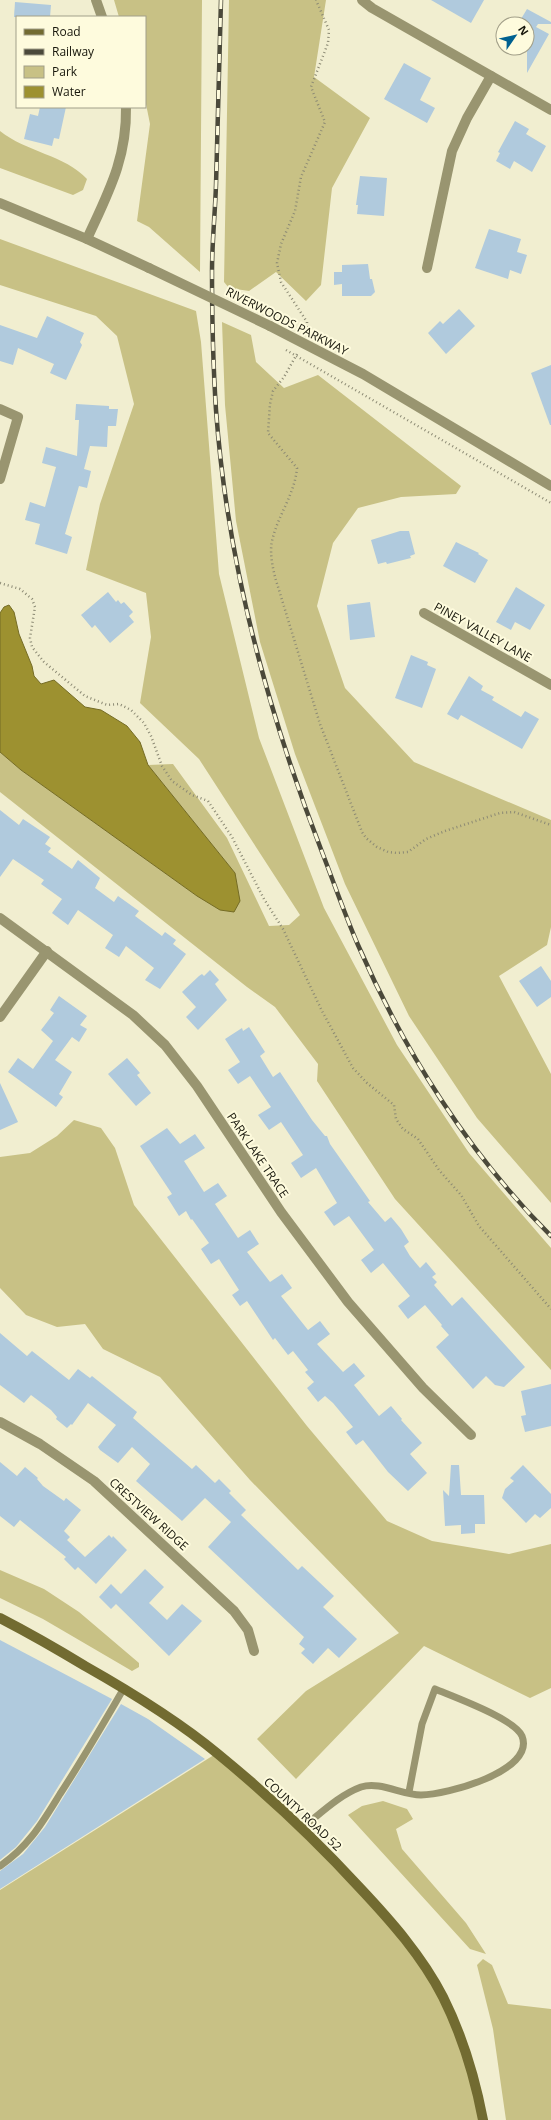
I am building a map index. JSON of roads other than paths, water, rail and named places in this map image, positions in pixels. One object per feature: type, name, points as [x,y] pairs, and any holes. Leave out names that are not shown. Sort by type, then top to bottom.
[{"type":"main road","name":"COUNTY ROAD 52","points":[[0,1618],[124,1688],[217,1754],[302,1828],[381,1910],[416,1953],[442,1996],[458,2031],[472,2073],[483,2120]]},
{"type":"street","points":[[96,0],[102,16]]},
{"type":"street","points":[[362,0],[372,8],[551,110]]},
{"type":"street","points":[[427,268],[452,151],[467,118],[490,76]]},
{"type":"street","points":[[87,239],[121,160],[125,136],[126,108]]},
{"type":"street","name":"RIVERWOODS PARKWAY","points":[[0,204],[87,239],[303,342],[376,382],[551,486]]},
{"type":"street","points":[[0,409],[18,418],[0,480]]},
{"type":"street","name":"PINEY VALLEY LANE","points":[[424,613],[551,685]]},
{"type":"street","name":"PARK LAKE TRACE","points":[[0,918],[133,1015],[165,1045],[197,1086],[280,1212],[344,1296],[423,1388],[471,1435]]},
{"type":"street","points":[[0,1017],[47,951]]},
{"type":"street","name":"CRESTVIEW RIDGE","points":[[0,1422],[67,1462],[119,1503],[234,1611],[248,1630],[254,1651]]},
{"type":"lane","points":[[0,1866],[17,1854],[31,1840],[73,1775],[124,1688]]},
{"type":"lane","points":[[302,1828],[337,1800],[362,1787],[379,1787],[420,1795],[464,1788],[515,1762],[523,1750],[522,1735],[510,1722],[435,1689],[422,1724],[409,1792]]},
{"type":"water","points":[[9,605],[14,612],[19,634],[32,666],[34,676],[41,684],[54,680],[85,707],[101,710],[127,726],[140,742],[148,765],[235,873],[240,901],[234,912],[220,910],[197,896],[21,770],[0,752],[0,613],[4,607]]},
{"type":"railway","points":[[221,0],[216,185],[212,260],[214,375],[221,467],[229,524],[252,635],[267,690],[302,799],[358,945],[376,985],[418,1062],[441,1100],[466,1136],[521,1204],[551,1236]]}]
